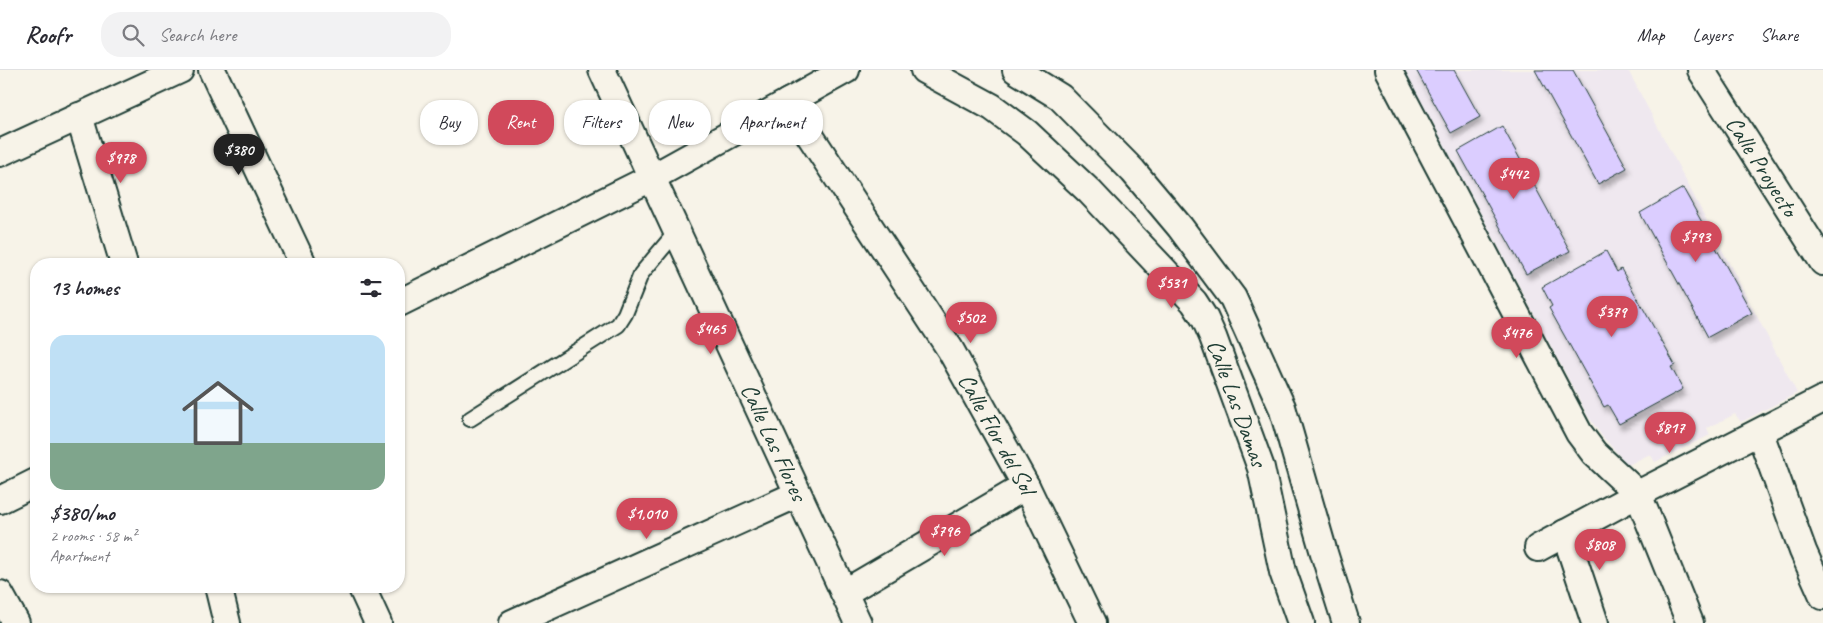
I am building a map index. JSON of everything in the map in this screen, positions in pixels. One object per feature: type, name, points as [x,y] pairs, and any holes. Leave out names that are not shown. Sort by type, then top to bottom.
[{"type":"street","points":[[0,153],[180,70]]},
{"type":"street","points":[[212,70],[300,258]]},
{"type":"street","name":"Calle Las Flores","points":[[602,70],[858,623]]},
{"type":"street","points":[[792,100],[846,70]]},
{"type":"street","name":"Calle Las Damas","points":[[924,70],[992,107],[1027,133],[1090,192],[1194,302],[1213,337],[1261,468],[1283,572],[1301,623]]},
{"type":"street","name":"Calle Las Damas","points":[[1016,70],[1060,97],[1132,171],[1180,227],[1233,298],[1282,407],[1346,623]]},
{"type":"street","points":[[1388,70],[1579,433],[1594,453],[1638,494],[1690,623]]},
{"type":"street","name":"Calle Proyecto","points":[[1701,70],[1823,262]]},
{"type":"street","points":[[79,116],[122,258]]},
{"type":"street","points":[[405,300],[651,178],[721,139]]},
{"type":"street","name":"Calle Flor del Sol","points":[[816,145],[950,349],[1026,486],[1092,623]]},
{"type":"street","points":[[1205,320],[1233,298]]},
{"type":"street","points":[[1538,548],[1638,494],[1823,399]]},
{"type":"street","points":[[1760,432],[1803,551],[1823,596]]},
{"type":"street","points":[[0,500],[30,485]]},
{"type":"street","points":[[844,593],[1026,486]]},
{"type":"street","points":[[512,623],[798,494]]},
{"type":"street","points":[[1565,533],[1595,623]]},
{"type":"street","points":[[220,593],[227,623]]},
{"type":"street","points":[[365,593],[378,623]]},
{"type":"street","points":[[0,594],[16,623]]},
{"type":"lane","points":[[470,419],[618,325],[625,314],[641,274],[676,232]]},
{"type":"shaded area","points":[[1405,70],[1628,70],[1797,393],[1741,422],[1735,414],[1707,428],[1710,435],[1655,462],[1650,454],[1628,465],[1602,436],[1588,416]]},
{"type":"building","points":[[1416,70],[1454,70],[1480,117],[1451,133]]},
{"type":"building","points":[[1535,70],[1573,70],[1627,168],[1598,184]]},
{"type":"building","points":[[1502,126],[1570,251],[1526,274],[1458,151]]},
{"type":"building","points":[[1683,188],[1752,313],[1708,337],[1640,213]]},
{"type":"building","points":[[1606,251],[1617,272],[1621,269],[1675,365],[1671,367],[1683,389],[1619,424],[1608,405],[1604,407],[1549,308],[1552,306],[1542,287]]}]
